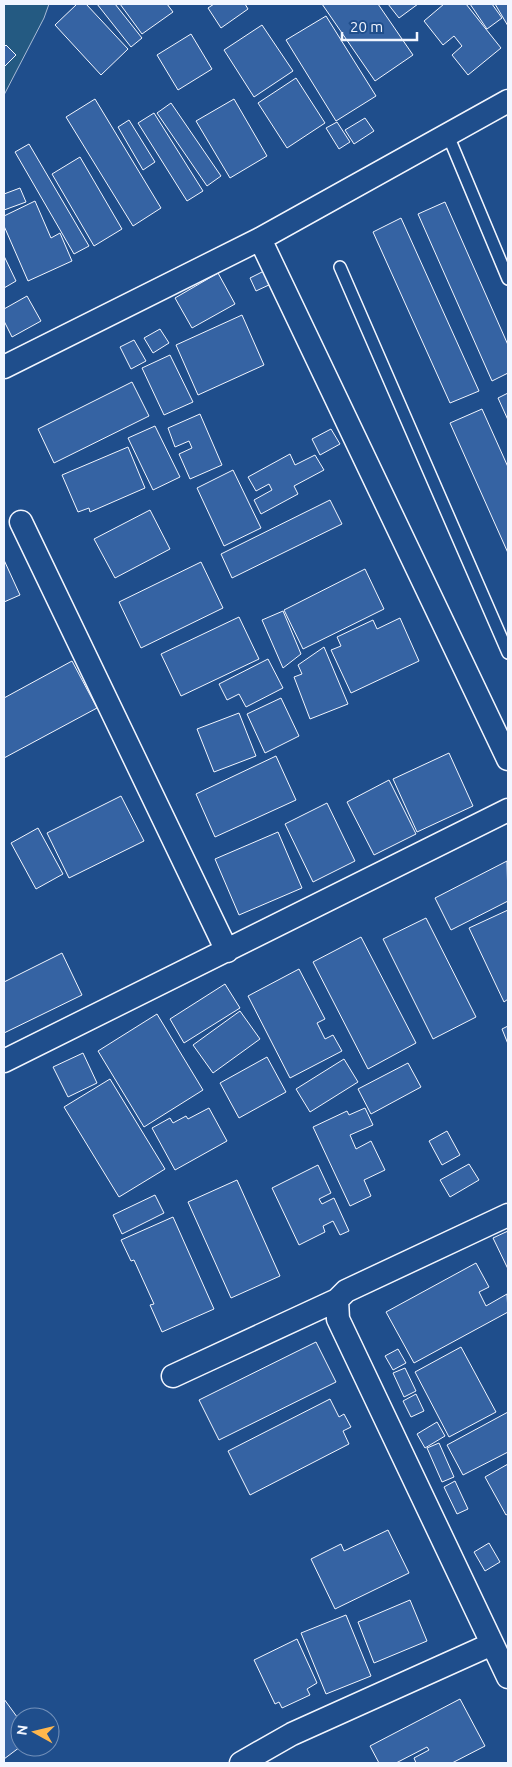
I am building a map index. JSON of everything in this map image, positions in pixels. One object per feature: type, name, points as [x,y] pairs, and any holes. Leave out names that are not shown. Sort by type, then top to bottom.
[{"type":"street","points":[[4,367],[260,239],[447,133],[508,101]]},
{"type":"street","points":[[260,239],[508,759]]},
{"type":"street","points":[[21,522],[227,951]]},
{"type":"street","points":[[4,1061],[508,810]]},
{"type":"street","points":[[172,1376],[336,1300],[346,1291],[508,1215]]},
{"type":"street","points":[[336,1300],[338,1319],[508,1677]]},
{"type":"street","points":[[241,1763],[292,1734],[492,1644]]},
{"type":"lane","points":[[447,133],[508,279]]},
{"type":"lane","points":[[340,267],[508,653]]},
{"type":"shaded area","points":[[4,4],[49,4],[44,18],[4,95]]},
{"type":"building","points":[[77,4],[86,4],[128,49],[101,75],[55,25]]},
{"type":"building","points":[[97,4],[115,4],[142,38],[131,47]]},
{"type":"building","points":[[120,4],[167,4],[173,12],[142,34]]},
{"type":"building","points":[[214,4],[245,4],[248,9],[221,28],[208,8]]},
{"type":"building","points":[[322,4],[378,4],[413,55],[375,81]]},
{"type":"building","points":[[388,4],[418,4],[399,18]]},
{"type":"building","points":[[444,4],[466,4],[501,48],[468,75],[452,55],[462,46],[454,36],[443,45],[424,21]]},
{"type":"building","points":[[470,4],[492,4],[502,18],[487,29]]},
{"type":"building","points":[[495,4],[508,4],[508,26]]},
{"type":"building","points":[[326,16],[376,96],[336,121],[286,40]]},
{"type":"building","points":[[262,25],[293,71],[254,97],[224,50]]},
{"type":"building","points":[[191,34],[212,69],[178,90],[157,55]]},
{"type":"building","points":[[6,45],[16,55],[4,67],[4,47]]},
{"type":"building","points":[[296,78],[325,123],[287,148],[258,103]]},
{"type":"building","points":[[95,99],[161,208],[133,226],[66,117]]},
{"type":"building","points":[[234,99],[267,156],[230,178],[196,121]]},
{"type":"building","points":[[171,103],[221,176],[207,186],[157,113]]},
{"type":"building","points":[[154,113],[203,191],[187,201],[138,123]]},
{"type":"building","points":[[365,118],[374,131],[354,144],[345,130]]},
{"type":"building","points":[[129,120],[155,162],[143,170],[118,127]]},
{"type":"building","points":[[337,122],[350,142],[339,149],[326,128]]},
{"type":"building","points":[[29,144],[89,246],[74,254],[15,152]]},
{"type":"building","points":[[80,157],[122,229],[94,246],[52,174]]},
{"type":"building","points":[[20,188],[26,202],[4,210],[4,194]]},
{"type":"building","points":[[35,201],[51,238],[60,233],[72,261],[28,281],[4,226],[4,216]]},
{"type":"building","points":[[445,202],[508,345],[508,373],[492,381],[418,214]]},
{"type":"building","points":[[401,218],[479,391],[450,403],[373,232]]},
{"type":"building","points":[[4,256],[16,281],[4,288]]},
{"type":"building","points":[[264,271],[271,284],[256,291],[250,278]]},
{"type":"building","points":[[218,273],[235,304],[192,328],[175,298]]},
{"type":"building","points":[[27,296],[41,321],[12,337],[4,321],[4,309]]},
{"type":"building","points":[[242,315],[264,365],[198,395],[176,345]]},
{"type":"building","points":[[160,329],[169,343],[153,353],[144,338]]},
{"type":"building","points":[[134,340],[146,361],[131,369],[120,347]]},
{"type":"building","points":[[170,355],[193,402],[164,415],[142,368]]},
{"type":"building","points":[[132,382],[149,416],[54,463],[38,429]]},
{"type":"building","points":[[508,393],[508,420],[498,398]]},
{"type":"building","points":[[482,409],[508,467],[508,553],[450,423]]},
{"type":"building","points":[[200,414],[222,465],[190,479],[179,454],[192,448],[189,441],[175,447],[168,428]]},
{"type":"building","points":[[155,426],[180,477],[153,490],[128,438]]},
{"type":"building","points":[[331,429],[340,444],[320,455],[312,439]]},
{"type":"building","points":[[128,447],[145,488],[90,512],[89,508],[78,512],[62,475]]},
{"type":"building","points":[[290,454],[295,465],[315,455],[324,470],[294,486],[298,494],[261,514],[254,500],[272,490],[269,484],[256,491],[248,477]]},
{"type":"building","points":[[233,470],[261,528],[224,546],[197,488]]},
{"type":"building","points":[[330,500],[342,524],[232,578],[221,554]]},
{"type":"building","points":[[150,510],[170,549],[115,578],[94,539]]},
{"type":"building","points":[[4,560],[20,595],[4,602]]},
{"type":"building","points":[[201,562],[223,608],[141,648],[119,602]]},
{"type":"building","points":[[365,569],[384,609],[303,649],[284,610]]},
{"type":"building","points":[[283,611],[301,654],[283,668],[262,620]]},
{"type":"building","points":[[239,617],[259,659],[181,696],[161,654]]},
{"type":"building","points":[[400,618],[419,661],[351,693],[331,650],[341,646],[337,637],[373,620],[377,629]]},
{"type":"building","points":[[324,647],[348,704],[310,719],[294,677],[302,674],[298,665]]},
{"type":"building","points":[[268,659],[283,688],[246,707],[239,694],[227,700],[219,684]]},
{"type":"building","points":[[72,661],[97,708],[4,758],[4,698]]},
{"type":"building","points":[[281,698],[299,736],[265,753],[247,714]]},
{"type":"building","points":[[239,713],[256,756],[214,772],[197,729]]},
{"type":"building","points":[[449,753],[473,806],[417,832],[393,779]]},
{"type":"building","points":[[276,756],[296,800],[215,837],[196,794]]},
{"type":"building","points":[[389,780],[416,834],[374,855],[347,802]]},
{"type":"building","points":[[121,796],[144,841],[69,878],[47,833]]},
{"type":"building","points":[[327,803],[355,861],[313,882],[285,824]]},
{"type":"building","points":[[38,828],[63,874],[36,889],[11,843]]},
{"type":"building","points":[[278,832],[302,888],[239,915],[215,859]]},
{"type":"building","points":[[507,861],[508,901],[451,930],[435,898]]},
{"type":"building","points":[[508,910],[508,999],[504,1002],[469,928]]},
{"type":"building","points":[[426,918],[476,1017],[433,1039],[383,939]]},
{"type":"building","points":[[361,937],[416,1043],[368,1069],[313,962]]},
{"type":"building","points":[[62,953],[82,995],[4,1033],[4,982]]},
{"type":"building","points":[[299,969],[325,1019],[317,1023],[325,1039],[333,1035],[342,1051],[290,1078],[248,996]]},
{"type":"building","points":[[225,984],[240,1008],[184,1043],[170,1019]]},
{"type":"building","points":[[240,1011],[260,1039],[213,1073],[193,1045]]},
{"type":"building","points":[[157,1014],[203,1090],[144,1127],[98,1051]]},
{"type":"building","points":[[508,1026],[508,1044],[502,1029]]},
{"type":"building","points":[[83,1053],[97,1083],[68,1097],[53,1067]]},
{"type":"building","points":[[267,1057],[286,1092],[239,1118],[220,1083]]},
{"type":"building","points":[[344,1059],[358,1082],[310,1112],[296,1089]]},
{"type":"building","points":[[408,1063],[421,1087],[371,1114],[358,1089]]},
{"type":"building","points":[[110,1079],[165,1169],[119,1197],[64,1107]]},
{"type":"building","points":[[209,1108],[227,1141],[175,1170],[152,1128],[170,1118],[173,1123],[186,1116],[188,1119]]},
{"type":"building","points":[[365,1108],[373,1125],[350,1135],[356,1149],[371,1141],[385,1170],[364,1180],[371,1196],[350,1206],[313,1127],[347,1111],[349,1115]]},
{"type":"building","points":[[447,1131],[460,1155],[442,1165],[429,1141]]},
{"type":"building","points":[[469,1164],[479,1180],[450,1197],[440,1180]]},
{"type":"building","points":[[318,1165],[331,1193],[319,1199],[322,1204],[334,1198],[349,1231],[340,1235],[333,1221],[323,1226],[325,1232],[299,1245],[272,1188]]},
{"type":"building","points":[[237,1180],[280,1276],[231,1298],[188,1202]]},
{"type":"building","points":[[155,1195],[164,1213],[122,1234],[113,1215]]},
{"type":"building","points":[[173,1217],[214,1309],[162,1332],[150,1305],[154,1304],[134,1260],[131,1261],[121,1240]]},
{"type":"building","points":[[508,1231],[508,1269],[493,1238]]},
{"type":"building","points":[[476,1263],[489,1287],[479,1292],[486,1306],[507,1294],[508,1312],[414,1363],[386,1312]]},
{"type":"building","points":[[316,1342],[336,1382],[219,1440],[199,1400]]},
{"type":"building","points":[[461,1347],[496,1412],[449,1437],[415,1372]]},
{"type":"building","points":[[398,1349],[406,1363],[393,1370],[385,1356]]},
{"type":"building","points":[[405,1368],[416,1391],[404,1397],[393,1373]]},
{"type":"building","points":[[416,1394],[424,1411],[411,1417],[403,1401]]},
{"type":"building","points":[[330,1399],[339,1417],[344,1414],[351,1427],[343,1431],[349,1444],[250,1495],[228,1451]]},
{"type":"building","points":[[508,1412],[508,1452],[463,1475],[447,1445]]},
{"type":"building","points":[[437,1422],[445,1436],[425,1448],[417,1434]]},
{"type":"building","points":[[439,1443],[454,1477],[442,1482],[427,1448]]},
{"type":"building","points":[[508,1464],[508,1514],[506,1515],[485,1477]]},
{"type":"building","points":[[455,1481],[468,1509],[457,1514],[444,1487]]},
{"type":"building","points":[[388,1530],[409,1573],[335,1609],[311,1559],[341,1544],[344,1551]]},
{"type":"building","points":[[489,1543],[500,1562],[485,1571],[474,1552]]},
{"type":"building","points":[[410,1600],[427,1641],[374,1663],[358,1622]]},
{"type":"building","points":[[346,1615],[371,1676],[326,1694],[301,1633]]},
{"type":"building","points":[[297,1639],[317,1683],[307,1689],[310,1695],[282,1708],[279,1702],[275,1704],[254,1660]]},
{"type":"building","points":[[4,1699],[10,1707],[10,1754],[4,1759]]},
{"type":"building","points":[[460,1699],[485,1746],[452,1763],[416,1763],[414,1758],[429,1750],[427,1747],[396,1763],[379,1763],[370,1746]]}]
